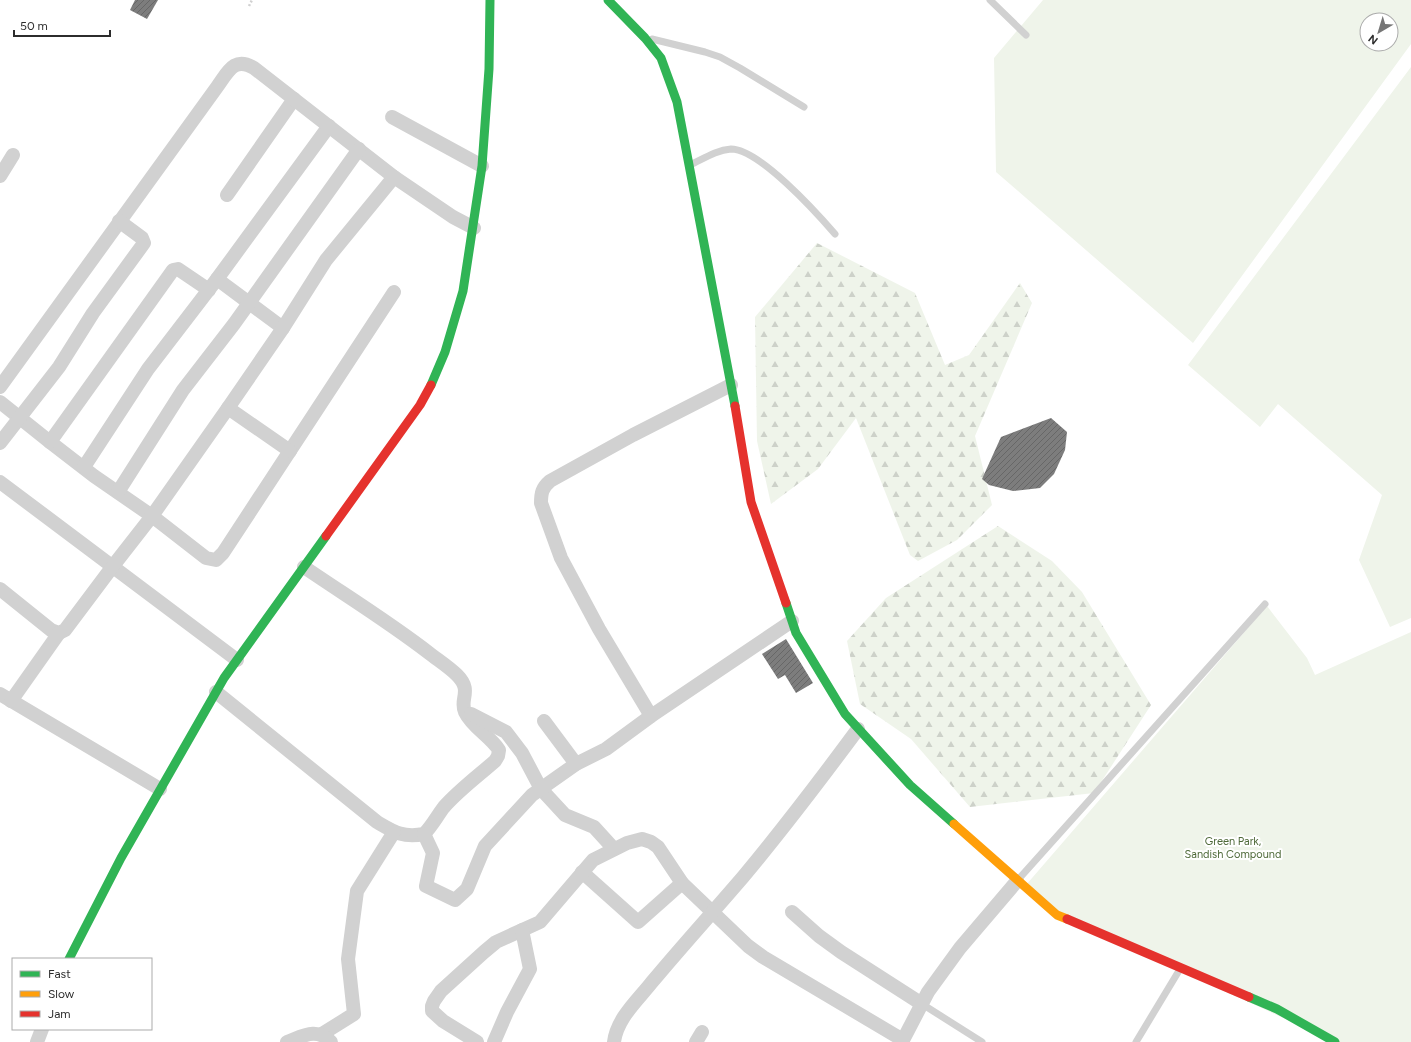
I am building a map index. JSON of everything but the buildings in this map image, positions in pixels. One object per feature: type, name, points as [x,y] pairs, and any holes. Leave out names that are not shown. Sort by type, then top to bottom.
[{"type":"main road","points":[[71,958],[121,858],[216,692],[236,660],[420,405],[433,382],[463,291],[474,228],[482,166],[489,68],[490,0]]},
{"type":"main road","points":[[608,0],[645,38],[661,58],[677,102],[731,385],[751,502],[796,633],[845,714],[910,785],[1057,915],[1277,1009],[1336,1042]]},
{"type":"street","points":[[0,387],[233,66],[240,63],[247,64],[394,177],[453,217],[474,228]]},
{"type":"street","points":[[227,195],[294,99]]},
{"type":"street","points":[[392,117],[482,166]]},
{"type":"street","points":[[84,468],[148,368],[218,279],[329,126]]},
{"type":"street","points":[[118,492],[183,390],[249,303],[359,150]]},
{"type":"street","points":[[0,176],[12,155]]},
{"type":"street","points":[[160,789],[6,698],[59,633],[65,630],[152,516],[283,328],[326,260],[394,177]]},
{"type":"street","points":[[0,442],[59,366],[92,313],[144,243],[142,238],[119,222]]},
{"type":"street","points":[[50,442],[173,270],[178,269],[209,290]]},
{"type":"street","points":[[218,279],[283,328]]},
{"type":"street","points":[[0,402],[84,468],[152,516],[206,558],[216,560],[223,553],[394,292]]},
{"type":"street","points":[[651,716],[599,629],[561,558],[541,503],[541,493],[544,487],[557,477],[633,434],[731,385]]},
{"type":"street","points":[[228,408],[290,452]]},
{"type":"street","points":[[0,482],[236,660]]},
{"type":"street","points":[[216,692],[377,822],[394,832],[405,836],[424,834],[453,798],[498,756],[499,750],[494,742],[472,722],[464,711],[466,693],[465,686],[458,675],[412,640],[304,567]]},
{"type":"street","points":[[0,589],[51,630],[59,633]]},
{"type":"street","points":[[424,834],[433,853],[426,886],[455,900],[467,889],[485,846],[532,795],[576,764],[606,749],[651,716],[792,621]]},
{"type":"street","points":[[464,711],[506,732],[522,753],[541,789],[565,815],[594,827],[614,849]]},
{"type":"street","points":[[544,721],[576,764]]},
{"type":"street","points":[[614,1042],[615,1032],[623,1018],[680,948],[712,913],[771,842],[858,729]]},
{"type":"street","points":[[287,1042],[312,1033],[327,1038],[354,1014],[348,959],[357,891],[394,832]]},
{"type":"street","points":[[477,1042],[443,1021],[432,1011],[434,1001],[441,991],[496,942],[540,922],[593,860],[627,843],[642,839],[651,842],[658,847],[682,883],[748,946],[763,957],[902,1041],[928,992],[960,948],[1017,881]]},
{"type":"street","points":[[582,872],[638,922],[682,883]]},
{"type":"street","points":[[792,912],[819,936],[841,952],[922,1004]]},
{"type":"street","points":[[494,1042],[507,1012],[530,969],[522,930]]},
{"type":"street","points":[[37,1042],[42,1030]]},
{"type":"lane","points":[[990,0],[1026,35]]},
{"type":"lane","points":[[645,38],[720,57],[804,107]]},
{"type":"lane","points":[[689,165],[718,151],[740,151],[757,160],[806,201],[835,234]]},
{"type":"lane","points":[[1017,881],[1265,604]]},
{"type":"lane","points":[[1136,1042],[1181,968]]},
{"type":"lane","points":[[922,1004],[982,1042]]},
{"type":"path","points":[[249,6],[252,0]]},
{"type":"green space","points":[[1043,0],[1411,0],[1411,44],[1193,343],[996,172],[994,58]]},
{"type":"green space","points":[[1411,67],[1411,618],[1390,627],[1359,560],[1382,495],[1278,404],[1260,427],[1188,365]]},
{"type":"green space","points":[[817,243],[915,293],[945,365],[969,355],[1020,283],[1032,303],[975,436],[992,505],[957,540],[918,561],[910,555],[856,418],[818,469],[771,504],[757,441],[755,317]]},
{"type":"green space","points":[[998,526],[1052,561],[1082,592],[1151,705],[1094,793],[970,807],[911,739],[860,704],[847,641],[886,598]]},
{"type":"green space","name":"Green Park, Sandish Compound","points":[[1267,606],[1307,658],[1315,675],[1411,632],[1411,1042],[1336,1042],[1057,915],[1026,885]]},
{"type":"traffic: fast","points":[[431,385],[445,352],[463,291],[482,166],[489,69],[490,0]]},
{"type":"traffic: fast","points":[[608,0],[645,38],[661,58],[677,102],[735,406]]},
{"type":"traffic: fast","points":[[70,958],[121,858],[224,678],[326,536]]},
{"type":"traffic: fast","points":[[786,603],[796,633],[845,714],[910,785],[954,824]]},
{"type":"traffic: fast","points":[[1249,997],[1277,1009],[1335,1042]]},
{"type":"traffic: slow","points":[[954,824],[1057,915],[1067,919]]},
{"type":"traffic: jam","points":[[326,536],[420,405],[431,385]]},
{"type":"traffic: jam","points":[[735,406],[751,502],[786,603]]},
{"type":"traffic: jam","points":[[1067,919],[1249,997]]}]
